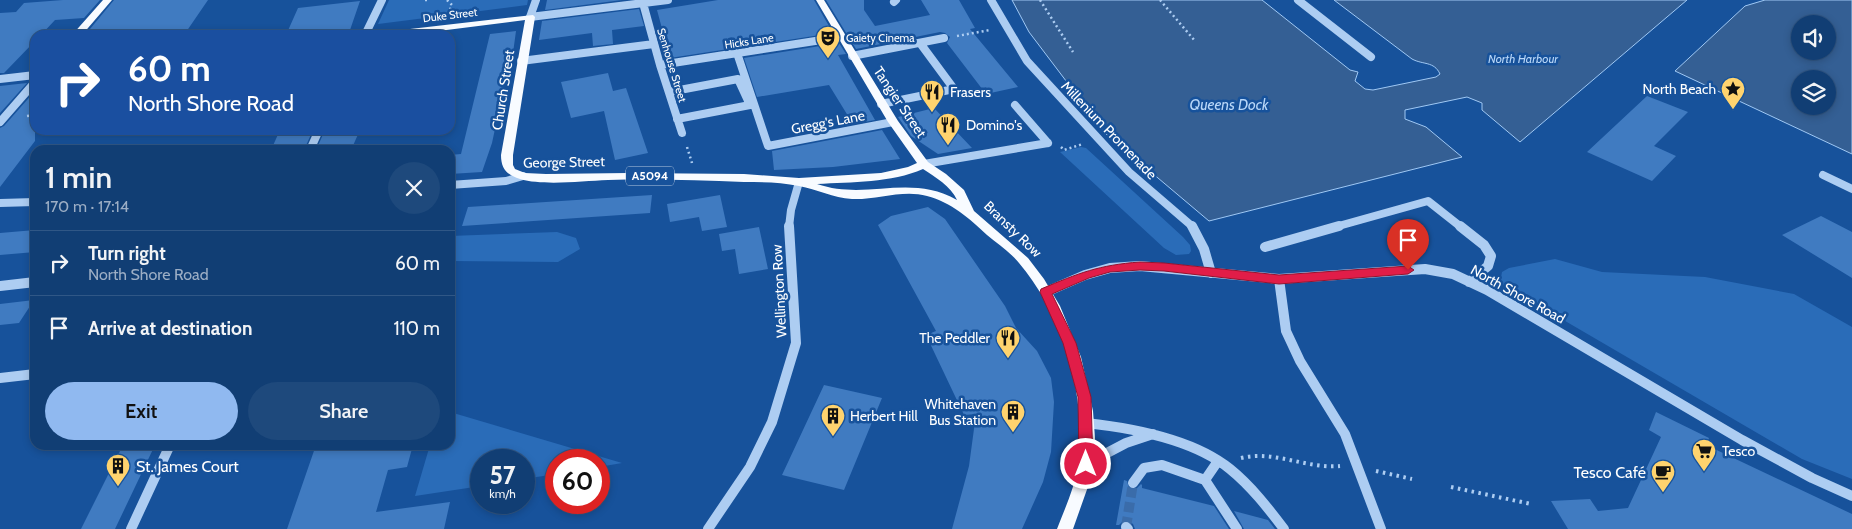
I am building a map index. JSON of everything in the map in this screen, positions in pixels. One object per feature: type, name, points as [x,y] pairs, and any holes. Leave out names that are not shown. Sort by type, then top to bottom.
[{"type":"main road","points":[[81,30],[108,0]]},
{"type":"main road","name":"A5094","points":[[820,0],[852,56]]},
{"type":"main road","name":"Duke Street","points":[[425,30],[530,17]]},
{"type":"main road","name":"Church Street","points":[[523,176],[511,171],[507,165],[507,154],[521,61],[530,17]]},
{"type":"main road","name":"Tangier Street","points":[[852,56],[881,104],[924,164],[942,176],[960,193],[968,211]]},
{"type":"main road","points":[[917,189],[922,180],[924,164]]},
{"type":"main road","name":"George Street","points":[[523,176],[546,178],[636,176],[744,178],[799,182],[881,176],[911,170],[924,164]]},
{"type":"main road","name":"George Street","points":[[799,182],[828,192],[858,195],[917,189],[935,194],[968,211]]},
{"type":"main road","name":"Bransty Row","points":[[968,211],[1021,258],[1046,292],[1067,337],[1078,368],[1084,397],[1086,464],[1079,492],[1065,529]]},
{"type":"street","points":[[367,30],[382,0]]},
{"type":"street","name":"Church Street","points":[[530,17],[536,0]]},
{"type":"street","name":"Duke Street","points":[[530,17],[668,0]]},
{"type":"street","name":"Millenium Promenade","points":[[991,0],[1027,61],[1129,172],[1192,226],[1204,249],[1211,273]]},
{"type":"street","points":[[1298,0],[1371,58]]},
{"type":"street","name":"Senhouse Street","points":[[643,3],[660,65],[682,133]]},
{"type":"street","name":"Hicks Lane","points":[[660,65],[841,37]]},
{"type":"street","points":[[852,56],[944,38]]},
{"type":"street","points":[[881,104],[954,89],[920,43]]},
{"type":"street","points":[[521,61],[654,44]]},
{"type":"street","name":"Gregg's Lane","points":[[737,53],[768,146],[893,122]]},
{"type":"street","points":[[0,79],[30,76]]},
{"type":"street","points":[[669,92],[738,79],[750,105],[677,119]]},
{"type":"street","points":[[0,122],[30,88]]},
{"type":"street","points":[[924,164],[1048,143],[1015,105]]},
{"type":"street","points":[[1823,175],[1852,190]]},
{"type":"street","name":"George Street","points":[[455,184],[506,181],[523,176]]},
{"type":"street","name":"Wellington Row","points":[[708,529],[750,467],[768,431],[796,343],[794,281],[789,230],[791,210],[799,182]]},
{"type":"street","points":[[1265,247],[1428,201],[1484,245],[1491,256],[1488,266],[1469,282]]},
{"type":"street","points":[[0,203],[30,202]]},
{"type":"street","name":"North Shore Road","points":[[1046,292],[1085,275],[1110,268],[1164,267],[1279,280],[1425,268],[1453,274],[1624,370],[1742,440],[1812,478],[1852,496]]},
{"type":"street","points":[[1279,280],[1286,331],[1300,361],[1345,434],[1381,529]]},
{"type":"street","points":[[0,286],[30,283]]},
{"type":"street","points":[[0,378],[30,375]]},
{"type":"street","points":[[1086,422],[1121,426],[1154,434],[1182,443],[1218,461],[1230,469],[1251,490],[1284,529]]},
{"type":"street","points":[[1086,464],[1126,443],[1154,434]]},
{"type":"street","points":[[131,529],[168,450]]},
{"type":"street","points":[[1205,480],[1218,461]]},
{"type":"street","points":[[1133,482],[1144,468],[1162,466],[1205,480],[1237,529]]},
{"type":"path","points":[[1040,0],[1073,52]]},
{"type":"path","points":[[1160,0],[1195,41]]},
{"type":"path","points":[[1039,132],[1045,130],[1064,150],[1098,140]]},
{"type":"path","points":[[682,133],[693,166]]},
{"type":"path","points":[[1230,469],[1242,457],[1256,455],[1272,456],[1326,469],[1345,465]]},
{"type":"path","points":[[1372,470],[1412,479]]},
{"type":"path","points":[[1451,487],[1531,504]]},
{"type":"shaded area","points":[[389,0],[528,0],[527,5],[378,24]]},
{"type":"shaded area","points":[[1081,147],[1086,148],[1183,237],[1190,245],[1191,251],[1189,254],[1176,255],[1164,248],[1060,152]]},
{"type":"shaded area","points":[[557,232],[576,238],[580,249],[558,262],[455,261],[455,236]]},
{"type":"shaded area","points":[[1555,259],[1602,272],[1705,277],[1794,294],[1852,327],[1852,479],[1802,459],[1500,283],[1502,272],[1509,268]]},
{"type":"shaded area","points":[[455,413],[575,449],[545,449],[545,476],[535,477],[535,449],[470,449],[470,488],[415,496],[429,450],[455,450]]},
{"type":"shaded area","points":[[610,459],[622,463],[610,465]]},
{"type":"water","name":"Queens Dock","points":[[1012,0],[1262,0],[1350,70],[1358,72],[1355,81],[1365,89],[1373,90],[1436,77],[1440,74],[1435,67],[1412,59],[1334,0],[1687,0],[1520,142],[1482,110],[1482,103],[1467,97],[1405,110],[1405,119],[1426,127],[1462,157],[1209,221],[1107,135],[1029,32]]},
{"type":"water","points":[[1765,0],[1852,0],[1852,154],[1675,71],[1745,6]]},
{"type":"building","points":[[100,0],[84,18],[55,20],[46,30],[30,30],[30,46],[4,73],[0,73],[0,13],[16,12],[24,3]]},
{"type":"building","points":[[114,0],[208,0],[187,30],[90,29]]},
{"type":"building","points":[[547,0],[622,0],[545,10]]},
{"type":"building","points":[[718,0],[814,0],[833,33],[670,58],[657,10]]},
{"type":"building","points":[[826,0],[864,0],[864,10],[875,26],[930,15],[921,0],[959,0],[975,28],[970,29],[1018,87],[986,94],[947,43],[950,37],[945,33],[940,32],[856,49]]},
{"type":"building","points":[[360,1],[350,30],[288,30],[298,8]]},
{"type":"building","points":[[639,9],[644,26],[612,30],[613,44],[593,46],[592,33],[539,40],[542,21]]},
{"type":"building","points":[[516,31],[513,53],[511,54],[492,143],[482,172],[455,174],[455,155],[461,154],[490,34]]},
{"type":"building","points":[[839,43],[846,54],[838,55],[875,120],[853,124],[829,85],[757,97],[744,58]]},
{"type":"building","points":[[608,73],[613,91],[626,88],[648,153],[615,160],[604,111],[571,118],[561,82]]},
{"type":"building","points":[[27,83],[0,113],[0,86]]},
{"type":"building","points":[[1647,96],[1688,112],[1654,146],[1676,156],[1652,181],[1587,152]]},
{"type":"building","points":[[30,97],[30,135],[35,135],[35,141],[30,145],[0,187],[0,128],[4,126]]},
{"type":"building","points":[[934,108],[972,148],[938,154],[911,136],[898,117]]},
{"type":"building","points":[[882,130],[900,159],[833,167],[774,170],[772,151]]},
{"type":"building","points":[[278,135],[311,135],[306,145],[273,145]]},
{"type":"building","points":[[323,135],[358,135],[353,145],[318,145]]},
{"type":"building","points":[[652,195],[650,213],[462,226],[468,207]]},
{"type":"building","points":[[720,195],[727,227],[702,231],[699,217],[670,222],[667,204]]},
{"type":"building","name":"Whitehaven Bus Station","points":[[928,207],[945,219],[1005,306],[1016,328],[1037,351],[1051,378],[1054,402],[1051,452],[1043,482],[1022,529],[952,529],[969,466],[976,414],[964,415],[926,335],[936,331],[878,225],[891,216]]},
{"type":"building","points":[[1821,216],[1852,232],[1852,278],[1782,235]]},
{"type":"building","points":[[759,227],[768,269],[739,274],[735,249],[722,251],[719,234]]},
{"type":"building","points":[[30,230],[30,252],[0,255],[0,233]]},
{"type":"building","points":[[30,300],[30,306],[19,323],[0,325],[0,304]]},
{"type":"building","name":"Herbert Hill","points":[[824,385],[882,398],[844,490],[782,475]]},
{"type":"building","name":"Tesco","points":[[1656,412],[1709,438],[1706,445],[1852,514],[1852,529],[1568,529],[1551,501],[1590,499],[1598,511],[1628,508],[1661,437],[1649,430]]},
{"type":"building","name":"St. James Court","points":[[120,450],[153,450],[115,529],[81,529]]},
{"type":"building","points":[[314,450],[412,450],[407,467],[388,470],[376,512],[450,502],[444,529],[287,529]]},
{"type":"building","points":[[1124,480],[1127,481],[1129,488],[1132,490],[1141,484],[1142,488],[1214,506],[1229,529],[1135,529],[1133,524],[1127,520],[1116,525]]},
{"type":"building","points":[[1234,511],[1268,520],[1275,529],[1244,529]]},
{"type":"tunnel","points":[[1126,527],[1133,483]]},
{"type":"place","name":"Gaiety Cinema","points":[[828,59]]},
{"type":"place","name":"North Beach","points":[[1733,110]]},
{"type":"place","name":"Frasers","points":[[932,113]]},
{"type":"place","name":"Domino's","points":[[948,146]]},
{"type":"place","name":"The Peddler","points":[[1008,359]]},
{"type":"place","name":"Whitehaven Bus Station","points":[[1013,433]]},
{"type":"place","name":"Herbert Hill","points":[[833,437]]},
{"type":"place","name":"Tesco","points":[[1704,472]]},
{"type":"place","name":"St. James Court","points":[[118,487]]},
{"type":"place","name":"Tesco Café","points":[[1663,493]]},
{"type":"route","points":[[1086,464],[1084,397],[1078,368],[1070,343],[1046,292],[1085,275],[1110,268],[1140,266],[1279,280],[1408,270]]},
{"type":"water label","name":"North Harbour","points":[[1523,59]]}]
